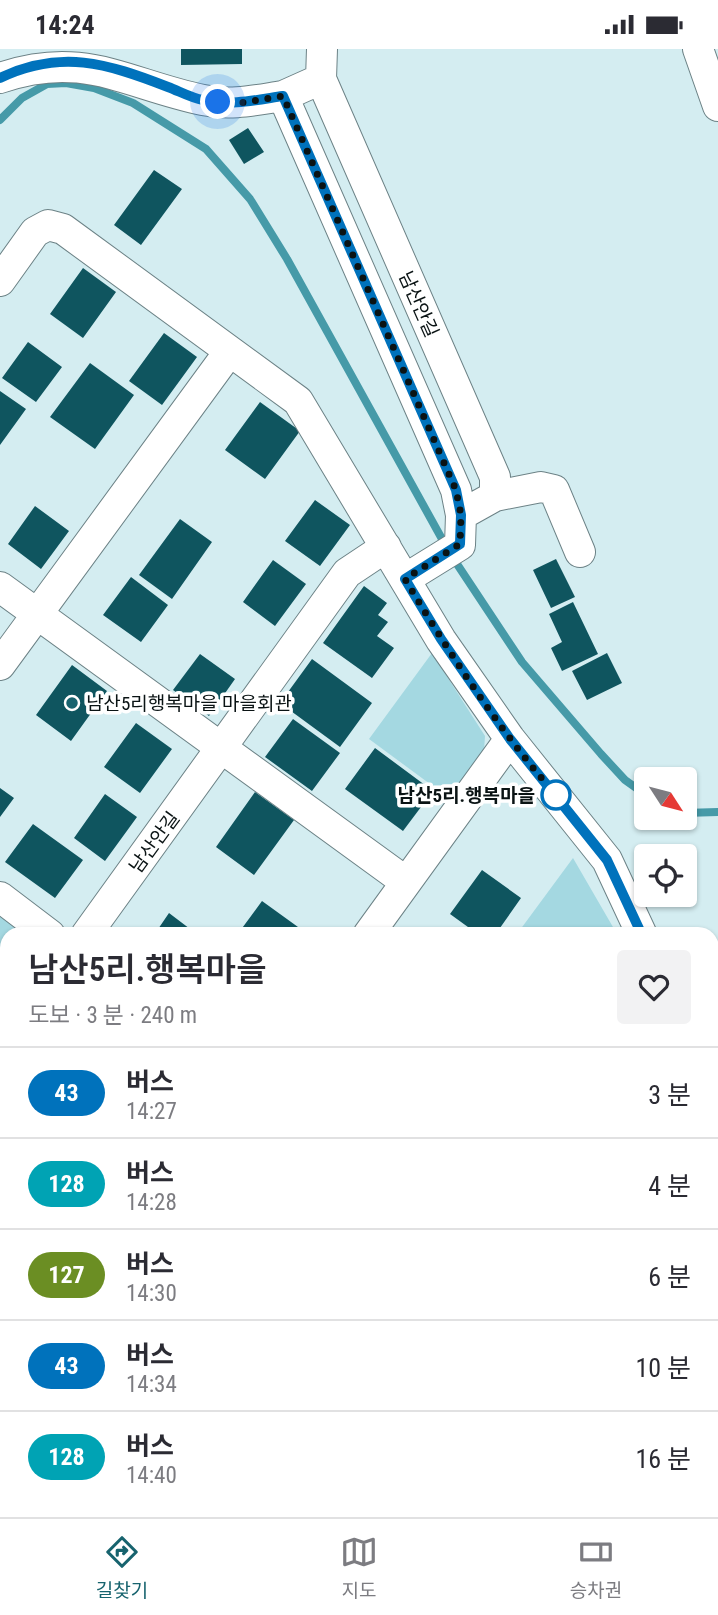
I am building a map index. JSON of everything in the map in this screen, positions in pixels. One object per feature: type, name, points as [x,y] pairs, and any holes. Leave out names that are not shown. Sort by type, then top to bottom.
[{"type":"street","name":"남산안길","points":[[322,49],[321,79],[495,477],[495,496]]},
{"type":"street","points":[[698,49],[718,106]]},
{"type":"street","points":[[0,78],[15,68],[48,56],[80,55],[124,68],[201,100],[234,104],[283,96],[321,79]]},
{"type":"street","points":[[283,96],[456,490],[461,515],[460,544],[405,579]]},
{"type":"street","points":[[0,281],[35,232],[48,225],[63,229],[298,401],[441,639],[510,739],[607,860],[638,927]]},
{"type":"street","points":[[0,665],[229,352]]},
{"type":"street","points":[[461,515],[495,496],[541,488],[554,490],[580,552]]},
{"type":"street","name":"남산안길","points":[[92,927],[346,573],[386,547]]},
{"type":"street","points":[[0,587],[406,882]]},
{"type":"street","points":[[374,927],[510,739]]},
{"type":"street","points":[[0,897],[39,927]]},
{"type":"shaded area","points":[[432,653],[485,736],[484,751],[449,798],[369,739]]},
{"type":"shaded area","points":[[573,858],[613,927],[522,927]]},
{"type":"shaded area","points":[[0,916],[15,927],[0,927]]},
{"type":"building","points":[[181,49],[242,49],[242,64],[181,65]]},
{"type":"building","points":[[248,128],[264,152],[244,164],[229,140]]},
{"type":"building","points":[[154,170],[182,189],[141,245],[114,225]]},
{"type":"building","points":[[83,268],[116,292],[83,338],[50,314]]},
{"type":"building","points":[[164,333],[197,357],[162,405],[129,381]]},
{"type":"building","points":[[28,342],[62,367],[36,402],[2,378]]},
{"type":"building","points":[[90,363],[134,395],[95,449],[50,417]]},
{"type":"building","points":[[0,391],[26,409],[0,445]]},
{"type":"building","points":[[260,402],[300,431],[265,479],[225,450]]},
{"type":"building","points":[[315,500],[350,525],[320,566],[285,541]]},
{"type":"building","points":[[35,506],[69,531],[41,569],[8,544]]},
{"type":"building","points":[[180,519],[212,542],[172,599],[139,575]]},
{"type":"building","points":[[556,559],[575,597],[551,608],[533,570]]},
{"type":"building","points":[[273,560],[306,584],[275,626],[243,602]]},
{"type":"building","points":[[131,577],[168,605],[141,642],[103,615]]},
{"type":"building","points":[[364,586],[387,603],[378,615],[388,622],[377,636],[394,648],[372,678],[323,643]]},
{"type":"building","points":[[573,602],[598,654],[562,671],[551,648],[562,642],[549,614]]},
{"type":"building","points":[[607,653],[622,683],[587,700],[572,671]]},
{"type":"building","points":[[200,654],[235,679],[209,716],[173,690]]},
{"type":"building","points":[[312,659],[372,703],[340,747],[280,703]]},
{"type":"building","name":"남산5리행복마을 마을회관","points":[[72,665],[107,691],[71,741],[36,715]]},
{"type":"building","points":[[293,719],[340,753],[312,791],[265,757]]},
{"type":"building","points":[[136,723],[172,749],[140,793],[104,767]]},
{"type":"building","points":[[375,748],[433,791],[403,831],[345,789]]},
{"type":"building","points":[[0,788],[14,798],[0,817]]},
{"type":"building","points":[[255,792],[294,820],[254,875],[216,847]]},
{"type":"building","points":[[105,794],[137,817],[105,861],[74,838]]},
{"type":"building","points":[[33,824],[83,860],[55,898],[5,862]]},
{"type":"building","points":[[482,870],[521,898],[501,927],[468,927],[450,914]]},
{"type":"building","points":[[262,901],[298,927],[243,927]]},
{"type":"building","points":[[169,913],[187,927],[159,927]]},
{"type":"waterway","points":[[0,120],[22,98],[47,84],[66,83],[94,88],[133,103],[206,149],[250,199],[287,259],[442,539]]},
{"type":"waterway","points":[[455,561],[522,662],[601,754],[634,786]]},
{"type":"waterway","points":[[697,813],[718,812]]},
{"type":"bus line","name":"43","points":[[0,78],[15,68],[48,56],[80,55],[124,68],[201,100],[234,104],[283,96],[456,490],[461,515],[460,544],[405,579],[441,639],[510,739],[607,860],[638,927]]},
{"type":"place","name":"남산5리행복마을 마을회관","points":[[72,703]]},
{"type":"place","name":"남산5리.행복마을","points":[[556,795]]},
{"type":"route","points":[[218,102],[234,104],[283,96],[456,490],[461,515],[460,544],[405,579],[441,639],[510,739],[556,795]]}]
